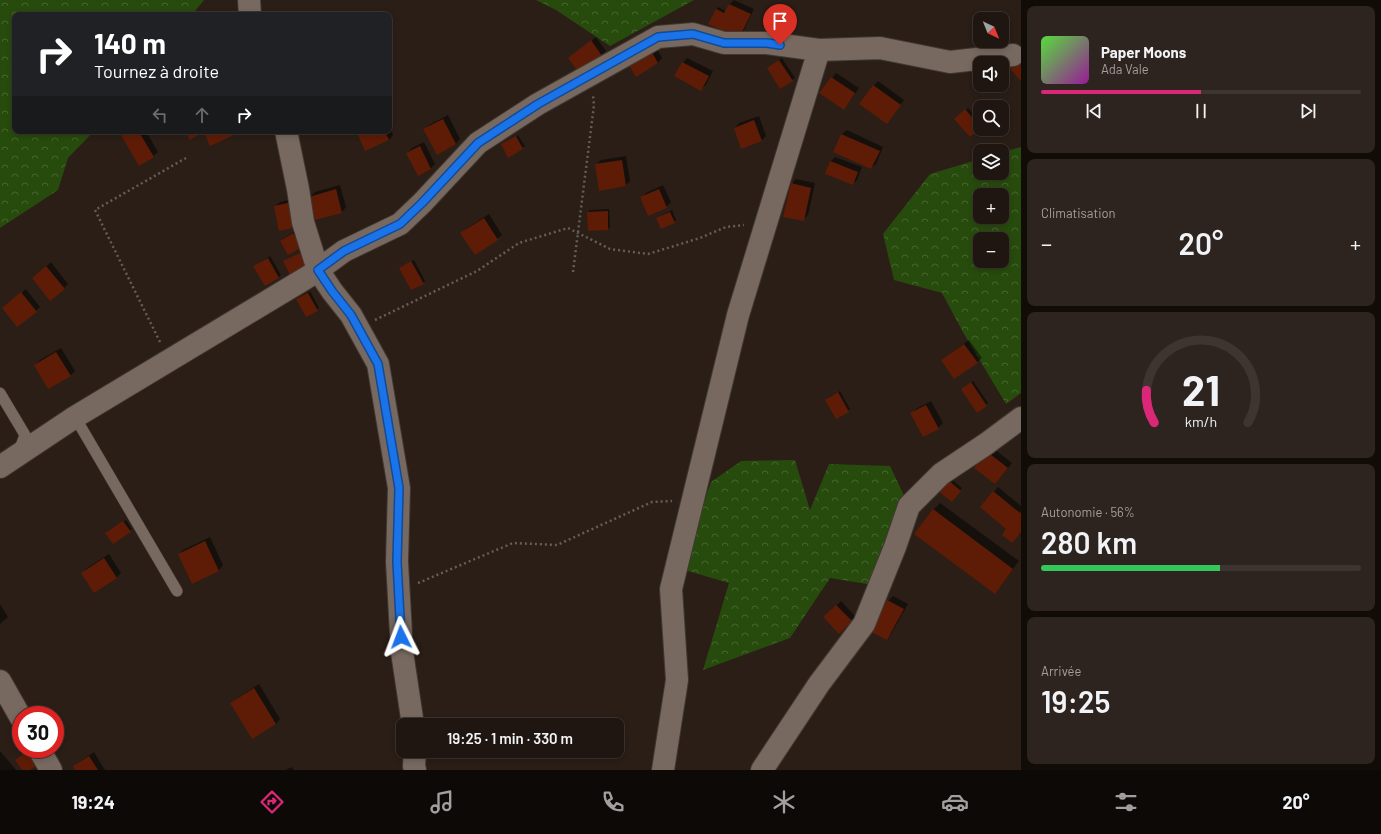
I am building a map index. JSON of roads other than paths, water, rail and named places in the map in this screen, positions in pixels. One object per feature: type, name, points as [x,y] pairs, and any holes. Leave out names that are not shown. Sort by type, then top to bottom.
[{"type":"street","points":[[249,0],[250,12]]},
{"type":"street","points":[[9,462],[75,417],[318,270],[344,251],[400,224],[422,203],[478,143],[538,104],[658,37],[693,34],[724,43],[767,43],[819,50],[880,48],[950,62],[1013,55]]},
{"type":"street","points":[[663,770],[677,680],[671,589],[738,315],[819,50]]},
{"type":"street","points":[[287,134],[303,222],[318,270],[351,315],[378,364],[399,488],[397,562],[402,652],[412,718]]},
{"type":"street","points":[[762,770],[819,684],[864,624],[895,547],[909,506],[941,474],[986,444],[1021,418]]},
{"type":"street","points":[[0,681],[14,706]]},
{"type":"street","points":[[44,758],[51,770]]},
{"type":"street","points":[[415,758],[415,770]]},
{"type":"lane","points":[[0,393],[25,435],[9,462]]},
{"type":"lane","points":[[75,417],[177,591]]}]
